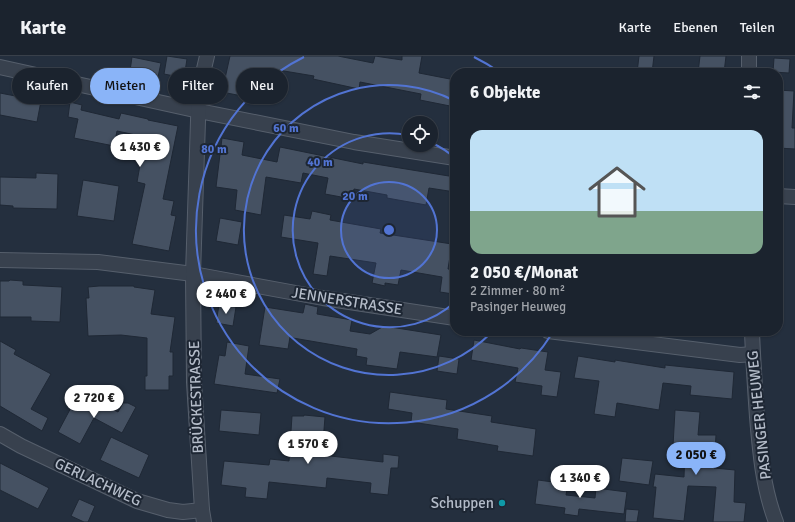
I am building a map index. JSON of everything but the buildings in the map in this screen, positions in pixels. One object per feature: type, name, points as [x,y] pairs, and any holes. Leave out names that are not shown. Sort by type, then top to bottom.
[{"type":"street","name":"BRÜCKESTRASSE","points":[[203,516],[194,382],[193,274],[199,90],[207,56]]},
{"type":"street","points":[[749,56],[750,68]]},
{"type":"street","points":[[0,67],[199,111],[354,142],[450,157]]},
{"type":"street","points":[[783,196],[795,197]]},
{"type":"street","name":"JENNERSTRASSE","points":[[0,260],[98,262],[193,274],[322,298],[450,317]]},
{"type":"street","points":[[588,336],[740,355],[753,354]]},
{"type":"street","name":"PASINGER HEUWEG","points":[[752,336],[762,467],[776,522]]},
{"type":"street","name":"GERLACHWEG","points":[[0,434],[21,446],[137,501],[175,511],[203,516]]},
{"type":"place","name":"Schuppen","points":[[502,503]]}]
